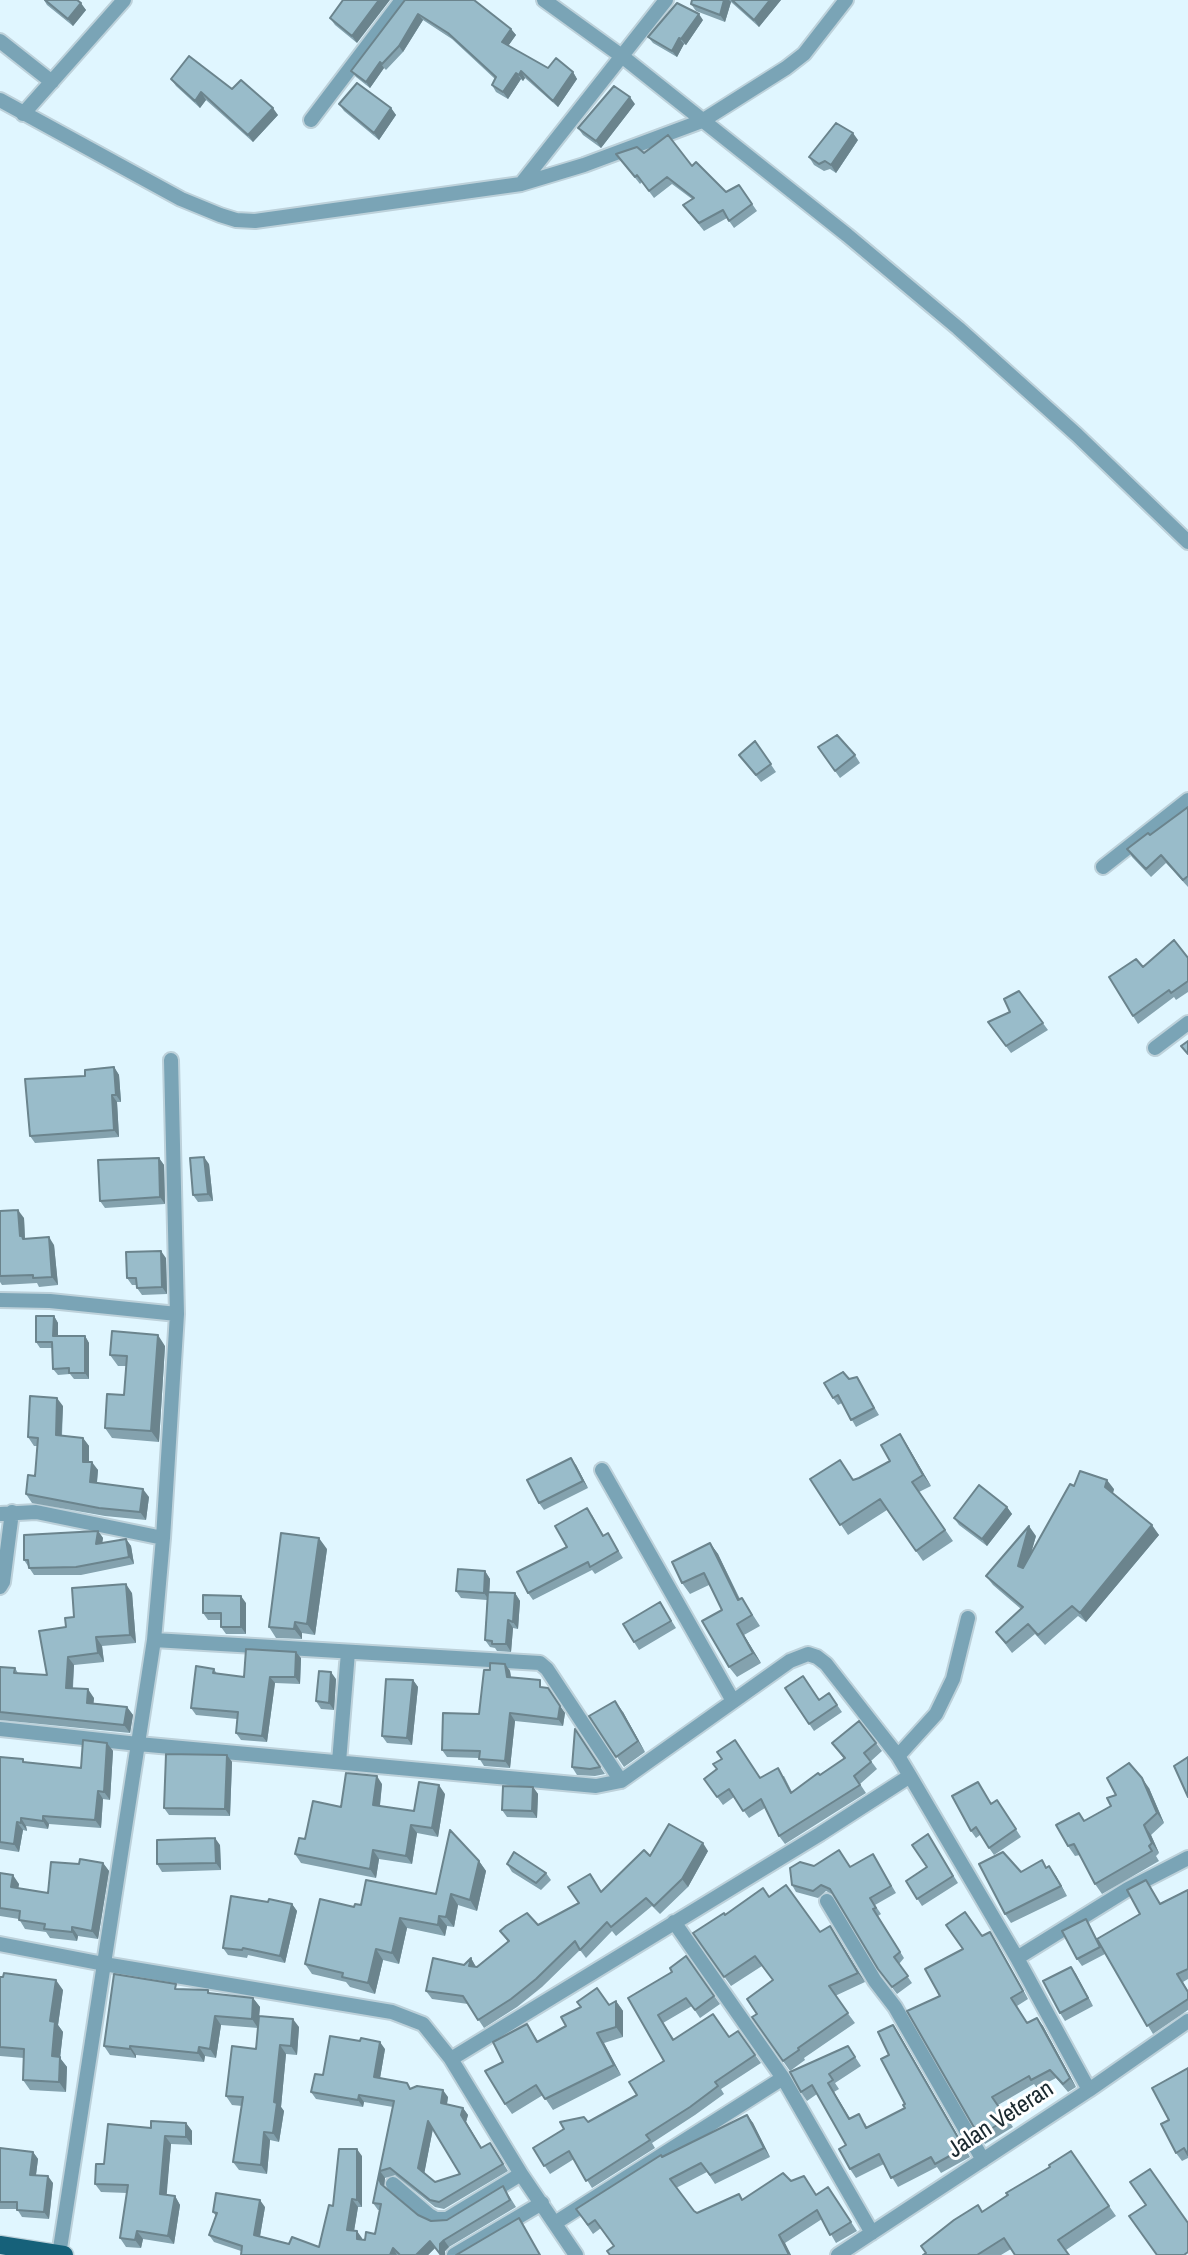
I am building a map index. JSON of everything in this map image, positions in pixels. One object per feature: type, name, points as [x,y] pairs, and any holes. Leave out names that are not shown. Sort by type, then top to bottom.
[{"type":"main road","points":[[0,2245],[60,2255]]},
{"type":"street","points":[[23,114],[124,0]]},
{"type":"street","points":[[311,120],[402,0]]},
{"type":"street","points":[[544,0],[623,57],[847,235],[958,328],[1077,435],[1188,542]]},
{"type":"street","points":[[521,184],[666,0]]},
{"type":"street","points":[[0,100],[181,199],[236,220],[255,221],[521,184],[583,165],[702,121],[804,54],[846,0]]},
{"type":"street","points":[[0,41],[52,82]]},
{"type":"street","points":[[1103,867],[1188,800]]},
{"type":"street","points":[[1155,1048],[1188,1023]]},
{"type":"street","points":[[60,2255],[154,1640],[177,1314],[172,1060]]},
{"type":"street","points":[[0,1300],[50,1301],[177,1314]]},
{"type":"street","points":[[602,1470],[733,1701]]},
{"type":"street","points":[[0,1587],[3,1582],[6,1513],[49,1514],[163,1538]]},
{"type":"street","points":[[898,1756],[936,1714],[953,1679],[968,1618]]},
{"type":"street","points":[[154,1640],[540,1663],[547,1669],[621,1781]]},
{"type":"street","points":[[339,1762],[348,1652]]},
{"type":"street","points":[[0,1729],[596,1786],[621,1781],[790,1661],[808,1654],[826,1664],[898,1756],[1017,1958],[1089,2090]]},
{"type":"street","points":[[451,2059],[820,1834],[910,1776]]},
{"type":"street","points":[[1017,1958],[1128,1889],[1188,1858]]},
{"type":"street","points":[[827,1901],[875,1980],[895,2007],[983,2160]]},
{"type":"street","points":[[674,1922],[783,2078],[872,2232]]},
{"type":"street","points":[[0,1944],[392,2012],[423,2024],[451,2059],[521,2174],[576,2255]]},
{"type":"street","name":"Jalan Veteran","points":[[838,2255],[1089,2090],[1188,2021]]},
{"type":"street","points":[[555,2223],[783,2078]]},
{"type":"street","points":[[393,2183],[429,2215],[436,2219],[447,2219],[521,2174]]},
{"type":"street","points":[[454,2255],[542,2203]]},
{"type":"building","points":[[45,0],[77,0],[81,3],[68,19]]},
{"type":"building","points":[[343,0],[379,0],[352,36],[330,18]]},
{"type":"building","points":[[405,0],[474,0],[511,29],[502,42],[548,68],[556,58],[573,72],[553,101],[521,71],[519,75],[516,73],[503,92],[492,85],[496,77],[448,33],[418,14],[399,46],[382,64],[380,62],[366,82],[351,71]]},
{"type":"building","points":[[692,0],[724,0],[720,15],[691,4]]},
{"type":"building","points":[[732,0],[770,0],[754,20]]},
{"type":"building","points":[[677,3],[699,14],[672,51],[648,37]]},
{"type":"building","points":[[189,56],[232,89],[241,80],[273,108],[248,135],[201,92],[195,101],[171,79]]},
{"type":"building","points":[[357,83],[391,108],[374,133],[339,104]]},
{"type":"building","points":[[614,86],[630,97],[596,141],[578,128]]},
{"type":"building","points":[[836,123],[853,133],[831,165],[825,161],[819,164],[809,157]]},
{"type":"building","points":[[668,135],[692,166],[696,162],[726,192],[739,185],[752,204],[729,221],[723,210],[699,223],[683,205],[694,198],[667,177],[649,191],[616,154],[637,147],[644,153]]},
{"type":"building","points":[[837,735],[855,755],[835,771],[818,747]]},
{"type":"building","points":[[755,741],[771,764],[756,775],[739,755]]},
{"type":"building","points":[[1188,807],[1188,876],[1183,880],[1161,855],[1146,869],[1127,849]]},
{"type":"building","points":[[1174,940],[1188,958],[1188,981],[1171,993],[1169,990],[1133,1016],[1109,977],[1136,959],[1143,967]]},
{"type":"building","points":[[1019,991],[1043,1023],[1006,1046],[988,1022],[1010,1012],[1004,999]]},
{"type":"building","points":[[1188,1041],[1188,1054],[1181,1046]]},
{"type":"building","points":[[114,1067],[114,1130],[30,1136],[25,1079],[85,1076],[85,1070]]},
{"type":"building","points":[[204,1157],[208,1194],[193,1195],[190,1158]]},
{"type":"building","points":[[159,1158],[160,1197],[100,1201],[98,1160]]},
{"type":"building","points":[[18,1210],[20,1236],[23,1239],[49,1237],[52,1277],[0,1276],[0,1211]]},
{"type":"building","points":[[161,1251],[162,1287],[137,1288],[136,1278],[127,1278],[126,1252]]},
{"type":"building","points":[[36,1316],[54,1316],[53,1336],[85,1336],[85,1373],[69,1373],[69,1368],[53,1369],[52,1342],[36,1342]]},
{"type":"building","points":[[112,1331],[158,1335],[151,1431],[105,1428],[107,1394],[124,1395],[127,1356],[110,1355]]},
{"type":"building","points":[[843,1372],[849,1379],[857,1377],[874,1408],[851,1420],[838,1395],[833,1398],[824,1383]]},
{"type":"building","points":[[30,1396],[57,1398],[56,1435],[83,1438],[83,1462],[92,1462],[90,1482],[143,1489],[140,1512],[99,1508],[26,1494],[28,1475],[35,1476],[38,1438],[28,1437]]},
{"type":"building","points":[[900,1434],[923,1475],[912,1482],[945,1530],[916,1551],[880,1499],[840,1525],[810,1479],[840,1460],[853,1480],[859,1478],[890,1461],[881,1445]]},
{"type":"building","points":[[571,1458],[583,1481],[539,1503],[527,1480]]},
{"type":"building","points":[[1080,1471],[1107,1480],[1105,1487],[1152,1525],[1080,1613],[1072,1606],[1038,1635],[1028,1624],[1006,1643],[996,1632],[1023,1607],[986,1576],[1029,1526],[1018,1566],[1023,1568],[1070,1484],[1074,1486]]},
{"type":"building","points":[[979,1485],[1007,1507],[982,1539],[954,1518]]},
{"type":"building","points":[[587,1508],[603,1536],[608,1533],[618,1551],[590,1567],[588,1562],[528,1593],[517,1572],[567,1547],[555,1526]]},
{"type":"building","points":[[98,1531],[96,1544],[126,1539],[129,1557],[76,1567],[29,1568],[28,1560],[24,1560],[24,1535]]},
{"type":"building","points":[[281,1533],[319,1538],[307,1624],[295,1622],[294,1629],[269,1627]]},
{"type":"building","points":[[710,1543],[738,1600],[742,1598],[752,1615],[737,1624],[753,1653],[729,1667],[702,1621],[722,1610],[704,1573],[682,1583],[672,1562]]},
{"type":"building","points":[[458,1569],[485,1571],[484,1593],[456,1591]]},
{"type":"building","points":[[126,1584],[130,1635],[96,1637],[98,1653],[68,1657],[66,1688],[88,1689],[87,1703],[127,1707],[124,1725],[0,1712],[0,1667],[15,1668],[14,1673],[47,1675],[39,1631],[66,1627],[65,1618],[74,1617],[72,1588]]},
{"type":"building","points":[[488,1592],[515,1593],[513,1622],[508,1620],[506,1644],[492,1644],[492,1641],[485,1640]]},
{"type":"building","points":[[203,1595],[241,1596],[241,1627],[221,1627],[221,1613],[203,1613]]},
{"type":"building","points":[[660,1602],[671,1621],[634,1642],[623,1624]]},
{"type":"building","points":[[246,1649],[296,1652],[295,1677],[270,1677],[262,1736],[236,1733],[238,1712],[191,1708],[196,1666],[214,1669],[213,1673],[244,1677]]},
{"type":"building","points":[[490,1663],[505,1664],[507,1677],[540,1680],[540,1687],[548,1688],[560,1706],[558,1719],[510,1713],[505,1761],[479,1759],[480,1751],[442,1750],[443,1713],[479,1714],[484,1670],[490,1670]]},
{"type":"building","points":[[319,1671],[331,1672],[329,1703],[316,1701]]},
{"type":"building","points":[[803,1676],[819,1700],[829,1693],[837,1705],[809,1724],[785,1688]]},
{"type":"building","points":[[386,1679],[413,1680],[407,1738],[382,1736]]},
{"type":"building","points":[[615,1701],[638,1741],[616,1757],[589,1716]]},
{"type":"building","points":[[859,1721],[876,1743],[864,1753],[871,1762],[854,1776],[860,1785],[779,1836],[761,1799],[743,1811],[729,1789],[717,1797],[704,1779],[717,1769],[713,1764],[722,1759],[717,1752],[735,1740],[760,1778],[778,1768],[791,1793],[845,1758],[832,1743]]},
{"type":"building","points":[[575,1729],[600,1767],[572,1767]]},
{"type":"building","points":[[83,1740],[107,1743],[104,1792],[98,1791],[95,1820],[43,1816],[43,1821],[21,1818],[21,1823],[17,1822],[14,1844],[0,1842],[0,1757],[81,1768]]},
{"type":"building","points":[[166,1754],[227,1755],[225,1809],[164,1808]]},
{"type":"building","points":[[1188,1757],[1188,1797],[1174,1766]]},
{"type":"building","points":[[1129,1763],[1142,1778],[1157,1813],[1144,1825],[1152,1843],[1149,1846],[1152,1851],[1095,1884],[1074,1844],[1068,1846],[1056,1825],[1079,1813],[1084,1821],[1111,1806],[1107,1798],[1116,1795],[1107,1778]]},
{"type":"building","points":[[346,1773],[377,1776],[373,1805],[414,1811],[419,1782],[439,1785],[432,1828],[411,1825],[406,1856],[373,1850],[370,1869],[295,1854],[299,1838],[305,1839],[313,1801],[341,1807]]},
{"type":"building","points":[[978,1782],[991,1804],[997,1800],[1016,1829],[989,1848],[976,1827],[971,1831],[952,1796]]},
{"type":"building","points":[[503,1786],[533,1787],[532,1811],[502,1810]]},
{"type":"building","points":[[669,1824],[703,1843],[682,1879],[654,1906],[646,1898],[611,1927],[607,1922],[580,1950],[575,1941],[536,1979],[478,2020],[463,1996],[426,1991],[433,1958],[464,1965],[471,1958],[469,1966],[477,1967],[509,1941],[500,1931],[506,1926],[527,1913],[538,1925],[579,1903],[568,1887],[590,1874],[601,1892],[644,1850],[650,1856]]},
{"type":"building","points":[[450,1830],[479,1861],[470,1900],[451,1894],[446,1917],[439,1916],[438,1925],[400,1918],[392,1953],[376,1949],[368,1983],[342,1977],[343,1973],[305,1964],[320,1899],[354,1907],[355,1904],[361,1905],[366,1880],[436,1894]]},
{"type":"building","points":[[928,1834],[953,1876],[917,1899],[906,1881],[927,1867],[912,1845]]},
{"type":"building","points":[[215,1838],[216,1863],[157,1864],[157,1840]]},
{"type":"building","points":[[839,1850],[850,1867],[873,1854],[891,1886],[870,1898],[876,1908],[873,1909],[900,1952],[894,1957],[908,1976],[892,1987],[878,1969],[830,1889],[821,1885],[813,1891],[792,1885],[790,1868],[800,1862],[814,1866]]},
{"type":"building","points":[[514,1852],[546,1873],[536,1883],[507,1864]]},
{"type":"building","points":[[1003,1852],[1021,1872],[1042,1860],[1046,1868],[1049,1866],[1061,1886],[1005,1914],[979,1864]]},
{"type":"building","points":[[80,1859],[103,1863],[92,1931],[72,1927],[72,1932],[44,1929],[45,1924],[19,1920],[20,1911],[0,1908],[0,1873],[13,1875],[11,1887],[48,1893],[51,1862],[79,1864]]},
{"type":"building","points":[[1146,1880],[1160,1904],[1188,1890],[1188,1969],[1177,1974],[1188,1992],[1188,1999],[1147,2026],[1097,1939],[1140,1914],[1127,1890]]},
{"type":"building","points":[[786,1885],[820,1932],[830,1926],[858,1973],[829,1986],[848,2013],[783,2061],[752,2017],[757,2014],[747,1999],[773,1980],[755,1956],[724,1977],[693,1933],[724,1913],[725,1915],[763,1888],[769,1897]]},
{"type":"building","points":[[231,1896],[292,1904],[280,1956],[243,1948],[223,1948]]},
{"type":"building","points":[[965,1912],[982,1936],[990,1932],[1023,1991],[1011,1998],[1027,2023],[1037,2018],[1070,2078],[1063,2084],[1050,2070],[1031,2080],[1029,2076],[992,2097],[1007,2119],[979,2136],[907,2011],[940,1996],[925,1969],[963,1949],[946,1925]]},
{"type":"building","points":[[1086,1919],[1100,1947],[1077,1959],[1062,1931]]},
{"type":"building","points":[[686,1956],[714,1996],[695,2010],[686,1998],[658,2015],[673,2040],[713,2014],[729,2037],[738,2031],[755,2055],[715,2082],[718,2086],[690,2107],[646,2135],[650,2140],[586,2181],[569,2151],[544,2166],[533,2148],[564,2129],[560,2122],[584,2117],[588,2122],[637,2095],[629,2082],[664,2061],[628,1998],[672,1972],[670,1968]]},
{"type":"building","points":[[1071,1967],[1088,1998],[1060,2013],[1043,1981]]},
{"type":"building","points":[[4,1973],[56,1980],[50,2021],[55,2022],[52,2056],[60,2057],[59,2082],[23,2080],[24,2049],[0,2047],[0,1977],[3,1977]]},
{"type":"building","points":[[114,1974],[176,1984],[175,1989],[208,1990],[208,1993],[253,1998],[252,2019],[215,2016],[210,2049],[199,2047],[198,2053],[104,2046]]},
{"type":"building","points":[[597,1988],[609,2005],[616,2001],[616,2027],[597,2033],[614,2065],[545,2099],[536,2085],[505,2104],[485,2071],[503,2062],[493,2042],[527,2024],[537,2042],[566,2026],[561,2017],[581,2007],[577,2002]]},
{"type":"building","points":[[259,2016],[293,2019],[291,2046],[280,2045],[273,2133],[264,2132],[261,2165],[233,2162],[243,2097],[226,2096],[232,2046],[256,2049]]},
{"type":"building","points":[[893,2025],[964,2148],[935,2164],[931,2157],[891,2178],[879,2154],[850,2169],[839,2149],[846,2145],[812,2085],[801,2092],[790,2072],[848,2046],[855,2057],[829,2074],[833,2080],[828,2083],[849,2119],[859,2114],[866,2128],[905,2108],[881,2059],[889,2055],[878,2032]]},
{"type":"building","points":[[330,2036],[380,2042],[374,2077],[407,2083],[410,2089],[417,2086],[443,2090],[441,2103],[463,2108],[461,2115],[481,2148],[490,2143],[503,2164],[439,2202],[430,2200],[390,2168],[380,2171],[381,2184],[418,2215],[431,2221],[447,2220],[503,2186],[510,2200],[444,2240],[440,2244],[440,2252],[443,2255],[441,2255],[430,2241],[416,2255],[400,2255],[393,2248],[390,2255],[241,2255],[242,2246],[209,2235],[217,2213],[213,2212],[216,2193],[260,2200],[254,2235],[289,2244],[292,2237],[319,2247],[329,2205],[333,2206],[339,2149],[357,2149],[357,2200],[352,2199],[347,2230],[357,2231],[357,2239],[365,2240],[366,2232],[375,2234],[381,2204],[373,2203],[394,2101],[359,2095],[358,2100],[311,2092],[315,2074],[323,2075]],"holes":[[[428,2121],[460,2174],[435,2182],[418,2168]]]},
{"type":"building","points":[[1188,2068],[1188,2155],[1184,2148],[1176,2153],[1161,2124],[1169,2120],[1152,2088]]},
{"type":"building","points":[[747,2115],[764,2148],[710,2175],[701,2163],[670,2179],[694,2211],[697,2213],[739,2194],[742,2200],[783,2173],[791,2181],[804,2176],[816,2195],[828,2187],[851,2222],[830,2235],[817,2210],[779,2235],[789,2255],[610,2255],[607,2251],[614,2246],[595,2220],[588,2225],[576,2209],[661,2155],[662,2157]]},
{"type":"building","points":[[151,2121],[186,2123],[186,2137],[165,2136],[160,2194],[175,2196],[168,2236],[137,2231],[135,2240],[120,2238],[128,2185],[95,2184],[96,2164],[104,2164],[108,2124],[151,2128]]},
{"type":"building","points":[[0,2148],[33,2152],[30,2175],[48,2176],[44,2212],[17,2210],[17,2202],[0,2202]]},
{"type":"building","points":[[1071,2151],[1109,2206],[1058,2240],[1069,2255],[1015,2255],[1004,2238],[977,2255],[923,2255],[926,2253],[921,2246],[954,2220],[978,2205],[982,2212],[1008,2195],[1006,2193]]},
{"type":"building","points":[[1150,2169],[1188,2223],[1188,2252],[1184,2255],[1157,2255],[1129,2216],[1146,2205],[1130,2182]]},
{"type":"building","points":[[519,2218],[540,2255],[456,2255]]}]
